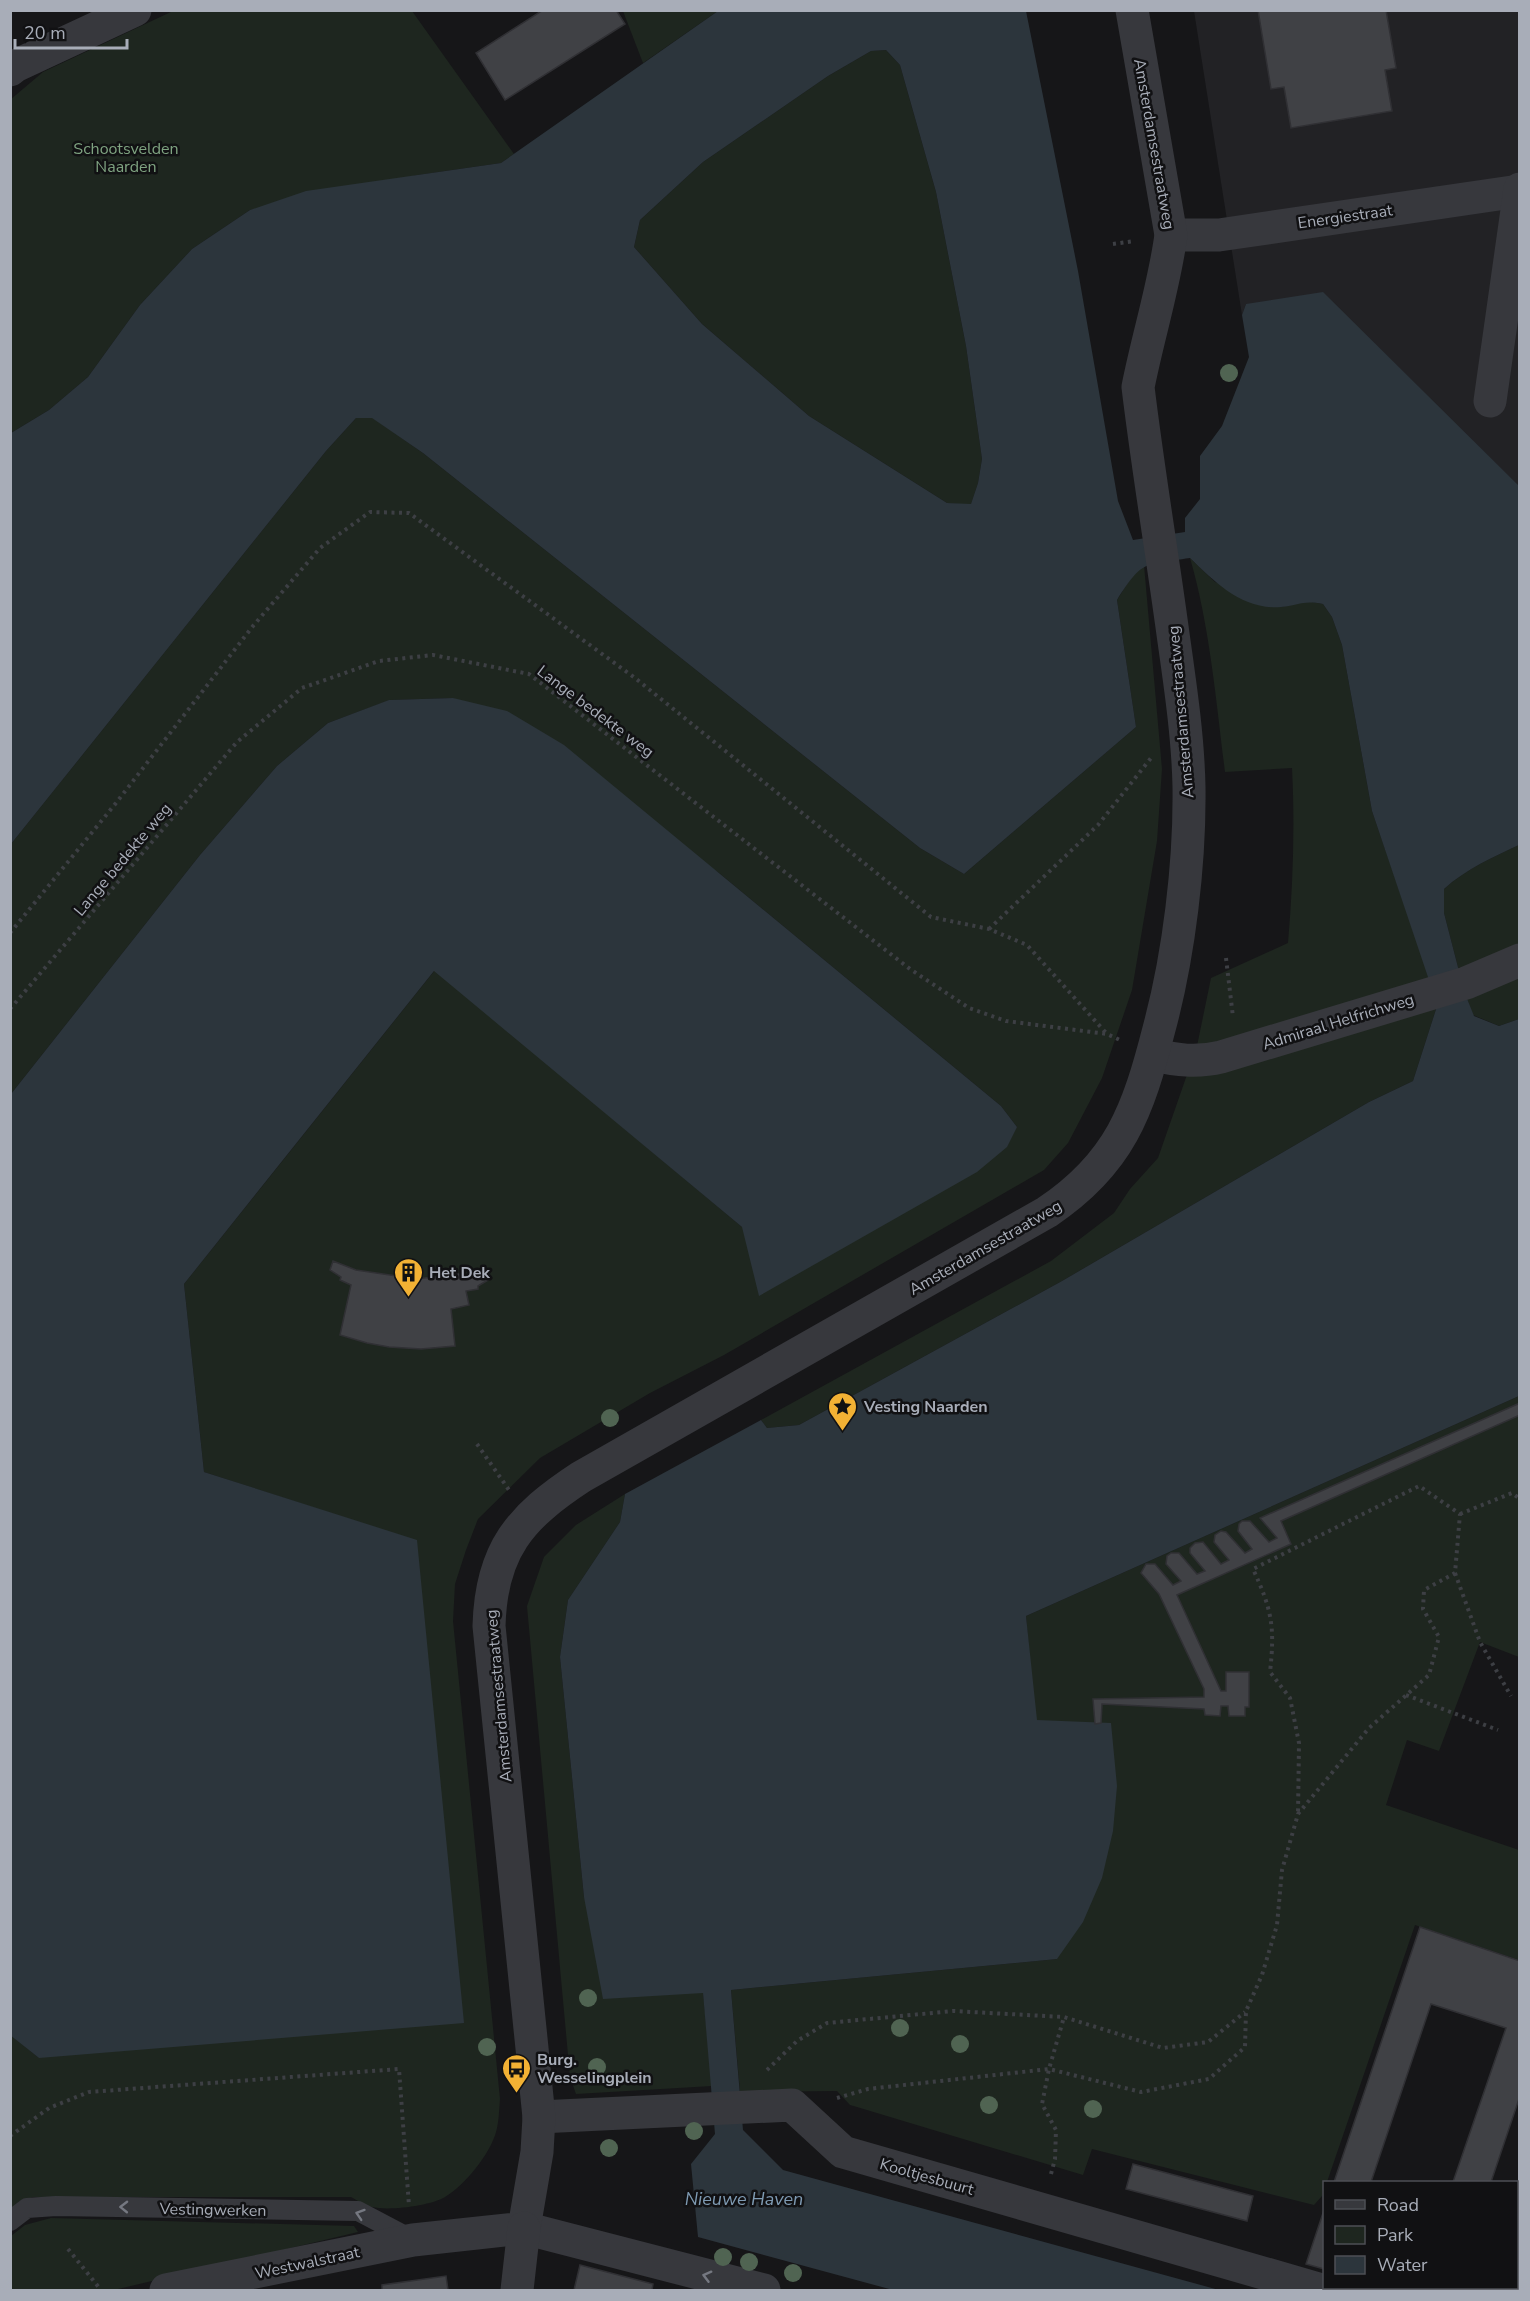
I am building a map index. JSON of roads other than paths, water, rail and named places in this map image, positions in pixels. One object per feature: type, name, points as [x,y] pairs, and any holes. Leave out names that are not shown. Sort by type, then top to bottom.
[{"type":"street","points":[[12,64],[135,10]]},
{"type":"street","name":"Amsterdamsestraatweg","points":[[517,2290],[524,2228],[537,2152],[539,2117],[489,1626],[494,1578],[503,1555],[515,1534],[529,1517],[553,1496],[581,1478],[1047,1212],[1069,1197],[1100,1167],[1119,1141],[1131,1118],[1138,1048],[1171,980],[1188,844],[1189,784],[1165,569],[1138,387],[1166,270],[1171,235],[1132,10]]},
{"type":"street","name":"Energiestraat","points":[[1171,235],[1219,235],[1519,190],[1490,401]]},
{"type":"street","name":"Admiraal Helfrichweg","points":[[1138,1048],[1182,1061],[1194,1062],[1237,1052],[1466,982],[1520,960]]},
{"type":"street","name":"Kooltjesbuurt","points":[[539,2117],[792,2105],[843,2152],[1322,2290]]},
{"type":"street","points":[[524,2228],[764,2290]]},
{"type":"street","name":"Westwalstraat","points":[[166,2290],[412,2240],[524,2228]]},
{"type":"lane","name":"Vestingwerken","points":[[10,2221],[27,2208],[56,2206],[358,2211],[412,2240]]},
{"type":"water","points":[[718,11],[1026,11],[1078,271],[1118,501],[1133,540],[1185,532],[1185,518],[1200,499],[1200,456],[1222,426],[1249,357],[1242,315],[1246,304],[1323,292],[1519,486],[1519,845],[1471,869],[1444,889],[1444,913],[1460,975],[1430,983],[1372,811],[1342,645],[1332,617],[1323,604],[1306,603],[1267,607],[1254,604],[1231,593],[1190,558],[1146,566],[1139,571],[1117,600],[1136,727],[964,874],[920,848],[423,453],[372,418],[356,418],[326,451],[11,844],[11,433],[49,410],[88,377],[140,305],[192,249],[250,210],[306,191],[501,163]],"holes":[[[886,50],[900,65],[936,192],[966,346],[982,459],[978,483],[971,504],[947,503],[809,416],[702,324],[634,247],[640,220],[703,162],[828,76],[871,51]]]},
{"type":"water","points":[[453,698],[507,711],[564,745],[1001,1106],[1017,1127],[1007,1147],[977,1172],[759,1296],[742,1227],[434,971],[184,1284],[204,1472],[417,1540],[464,2023],[39,2058],[10,2035],[11,1094],[200,855],[277,766],[328,723],[389,700]]},
{"type":"water","name":"Nieuwe Haven","points":[[1464,991],[1474,1016],[1499,1026],[1519,1019],[1519,1396],[1026,1616],[1037,1720],[1111,1723],[1117,1786],[1113,1831],[1102,1878],[1083,1922],[1057,1959],[731,1990],[743,2130],[783,2170],[1219,2290],[893,2290],[698,2237],[691,2164],[715,2134],[703,1993],[603,1999],[584,1897],[560,1657],[568,1600],[620,1522],[625,1494],[761,1420],[767,1428],[799,1425],[1062,1281],[1369,1102],[1413,1081],[1438,1003]]},
{"type":"place","name":"Het Dek","points":[[408,1298]]},
{"type":"place","name":"Vesting Naarden","points":[[843,1432]]},
{"type":"place","name":"Burg. Wesselingplein","points":[[516,2094]]},
{"type":"park label","name":"Schootsvelden Naarden","points":[[126,157]]}]
